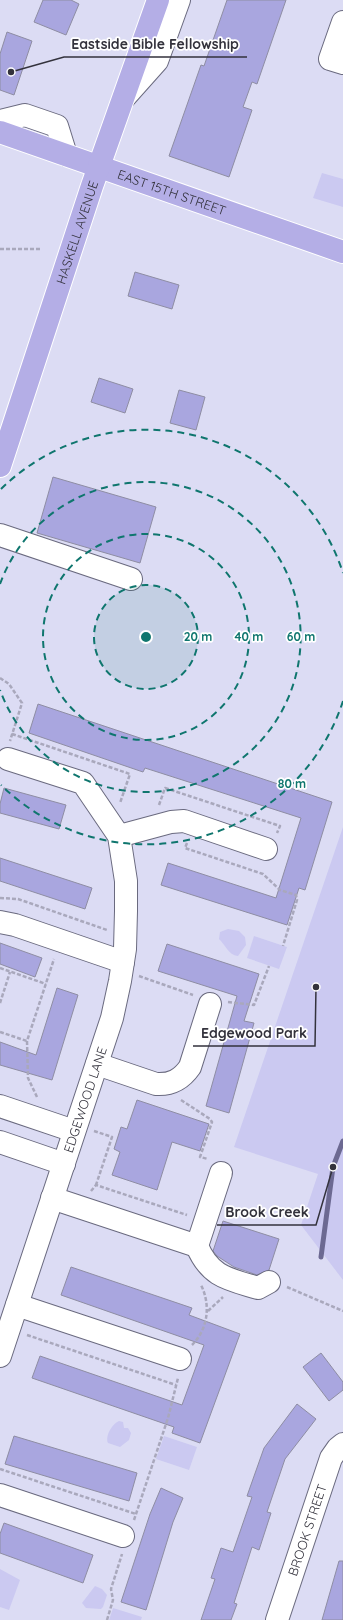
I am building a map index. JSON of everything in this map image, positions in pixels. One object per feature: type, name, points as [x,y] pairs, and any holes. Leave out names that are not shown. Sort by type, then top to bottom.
[{"type":"main road","name":"HASKELL AVENUE","points":[[0,466],[99,167],[158,0]]},
{"type":"main road","name":"EAST 15TH STREET","points":[[0,132],[343,252]]},
{"type":"street","points":[[124,98],[157,61],[179,0]]},
{"type":"street","points":[[343,22],[330,59],[343,63]]},
{"type":"street","points":[[0,121],[25,115],[57,126],[66,155]]},
{"type":"street","points":[[0,535],[131,579]]},
{"type":"street","points":[[9,750],[83,783],[119,836],[170,822],[184,821],[266,849]]},
{"type":"street","name":"EDGEWOOD LANE","points":[[0,1356],[11,1308],[64,1164],[83,1131],[97,1064],[130,969],[126,911],[126,881],[119,836]]},
{"type":"street","points":[[0,922],[60,941],[130,969]]},
{"type":"street","points":[[97,1064],[156,1084],[175,1082],[184,1075],[190,1067],[202,1000]]},
{"type":"street","points":[[0,1106],[83,1131]]},
{"type":"street","points":[[0,1142],[64,1164]]},
{"type":"street","points":[[221,1173],[197,1246],[202,1259],[212,1270],[230,1279],[258,1288],[269,1282]]},
{"type":"street","points":[[52,1198],[197,1246]]},
{"type":"street","points":[[11,1308],[183,1360]]},
{"type":"street","name":"BROOK STREET","points":[[277,1620],[331,1458],[343,1444]]},
{"type":"street","points":[[0,1495],[127,1536]]},
{"type":"path","points":[[0,249],[40,249]]},
{"type":"path","points":[[0,678],[9,684],[22,703],[9,750]]},
{"type":"path","points":[[193,824],[185,848],[263,874],[280,890],[296,895],[297,900],[282,946]]},
{"type":"path","points":[[0,898],[18,899],[108,930]]},
{"type":"path","points":[[37,1098],[28,1078],[28,1040],[60,941]]},
{"type":"path","points":[[0,968],[46,984]]},
{"type":"path","points":[[130,969],[202,1000]]},
{"type":"path","points":[[0,1003],[10,972]]},
{"type":"path","points":[[0,1032],[28,1040]]},
{"type":"path","points":[[178,1098],[210,1119],[212,1122],[200,1157],[216,1162],[215,1166],[222,1168],[221,1173]]},
{"type":"path","points":[[83,1131],[112,1137],[96,1185],[92,1187],[85,1209]]},
{"type":"path","points":[[96,1185],[205,1221]]},
{"type":"path","points":[[107,1620],[113,1600],[111,1589],[127,1536],[136,1514],[168,1418],[183,1360],[201,1334],[207,1312],[206,1296],[198,1280]]},
{"type":"path","points":[[269,1282],[292,1289],[343,1311]]},
{"type":"path","points":[[24,1335],[176,1385]]},
{"type":"path","points":[[0,1469],[136,1514]]},
{"type":"shaded area","points":[[322,173],[343,179],[343,207],[313,198]]},
{"type":"shaded area","points":[[343,827],[343,1280],[301,1225],[318,1174],[234,1147]]},
{"type":"shaded area","points":[[228,929],[239,931],[245,937],[246,945],[238,956],[229,952],[219,939],[220,932]]},
{"type":"shaded area","points":[[254,936],[287,947],[279,969],[247,958]]},
{"type":"shaded area","points":[[119,1421],[123,1422],[124,1428],[128,1428],[131,1433],[129,1440],[120,1447],[108,1443],[107,1440],[110,1430]]},
{"type":"shaded area","points":[[164,1436],[197,1447],[189,1470],[156,1459]]},
{"type":"shaded area","points":[[0,1569],[20,1580],[9,1610],[0,1607]]},
{"type":"shaded area","points":[[95,1586],[102,1589],[107,1595],[103,1607],[101,1609],[86,1608],[82,1603]]},
{"type":"shaded area","points":[[113,1608],[142,1617],[141,1620],[109,1620]]},
{"type":"building","points":[[43,0],[71,0],[79,4],[66,35],[34,22]]},
{"type":"building","points":[[227,0],[286,0],[257,84],[252,82],[243,107],[252,110],[229,177],[169,156],[201,65],[204,66]]},
{"type":"building","points":[[7,32],[32,41],[14,95],[0,90],[0,54]]},
{"type":"building","points":[[135,272],[179,285],[172,309],[128,296]]},
{"type":"building","points":[[99,378],[133,389],[125,413],[91,402]]},
{"type":"building","points":[[179,390],[205,397],[196,430],[170,423]]},
{"type":"building","points":[[53,477],[156,507],[140,563],[37,533]]},
{"type":"building","points":[[38,704],[332,802],[305,890],[299,888],[287,925],[161,885],[168,863],[276,898],[301,818],[145,768],[143,772],[29,733]]},
{"type":"building","points":[[4,788],[66,805],[59,829],[0,813],[0,804]]},
{"type":"building","points":[[0,858],[92,888],[85,909],[0,881]]},
{"type":"building","points":[[0,943],[42,958],[35,977],[0,964]]},
{"type":"building","points":[[167,944],[259,974],[244,1021],[254,1023],[229,1113],[206,1106],[237,996],[158,971]]},
{"type":"building","points":[[57,988],[78,995],[52,1080],[0,1065],[0,1042],[36,1055]]},
{"type":"building","points":[[137,1100],[209,1124],[200,1151],[172,1142],[157,1190],[112,1175],[120,1152],[114,1149],[121,1127],[127,1129]]},
{"type":"building","points":[[223,1221],[279,1239],[269,1270],[257,1275],[234,1267],[217,1256],[213,1251]]},
{"type":"building","points":[[71,1267],[192,1308],[189,1315],[240,1334],[200,1443],[172,1433],[174,1427],[32,1378],[40,1356],[182,1405],[204,1345],[61,1295]]},
{"type":"building","points":[[321,1353],[343,1382],[343,1390],[329,1401],[303,1367]]},
{"type":"building","points":[[297,1404],[316,1419],[285,1459],[267,1512],[271,1513],[259,1550],[252,1547],[234,1603],[237,1604],[231,1620],[201,1620],[215,1579],[211,1578],[221,1548],[233,1552],[252,1497],[247,1496],[264,1448]]},
{"type":"building","points":[[14,1436],[137,1473],[129,1501],[5,1464]]},
{"type":"building","points":[[161,1488],[183,1498],[173,1522],[146,1610],[121,1602],[150,1514]]},
{"type":"building","points":[[4,1523],[93,1555],[83,1583],[0,1553],[0,1534]]},
{"type":"building","points":[[339,1561],[343,1561],[343,1620],[322,1620]]},
{"type":"waterway","points":[[321,1257],[333,1167],[343,1141]]},
{"type":"place","name":"Eastside Bible Fellowship","points":[[11,72]]},
{"type":"place","name":"Edgewood Park","points":[[316,987]]},
{"type":"place","name":"Brook Creek","points":[[333,1167]]}]
